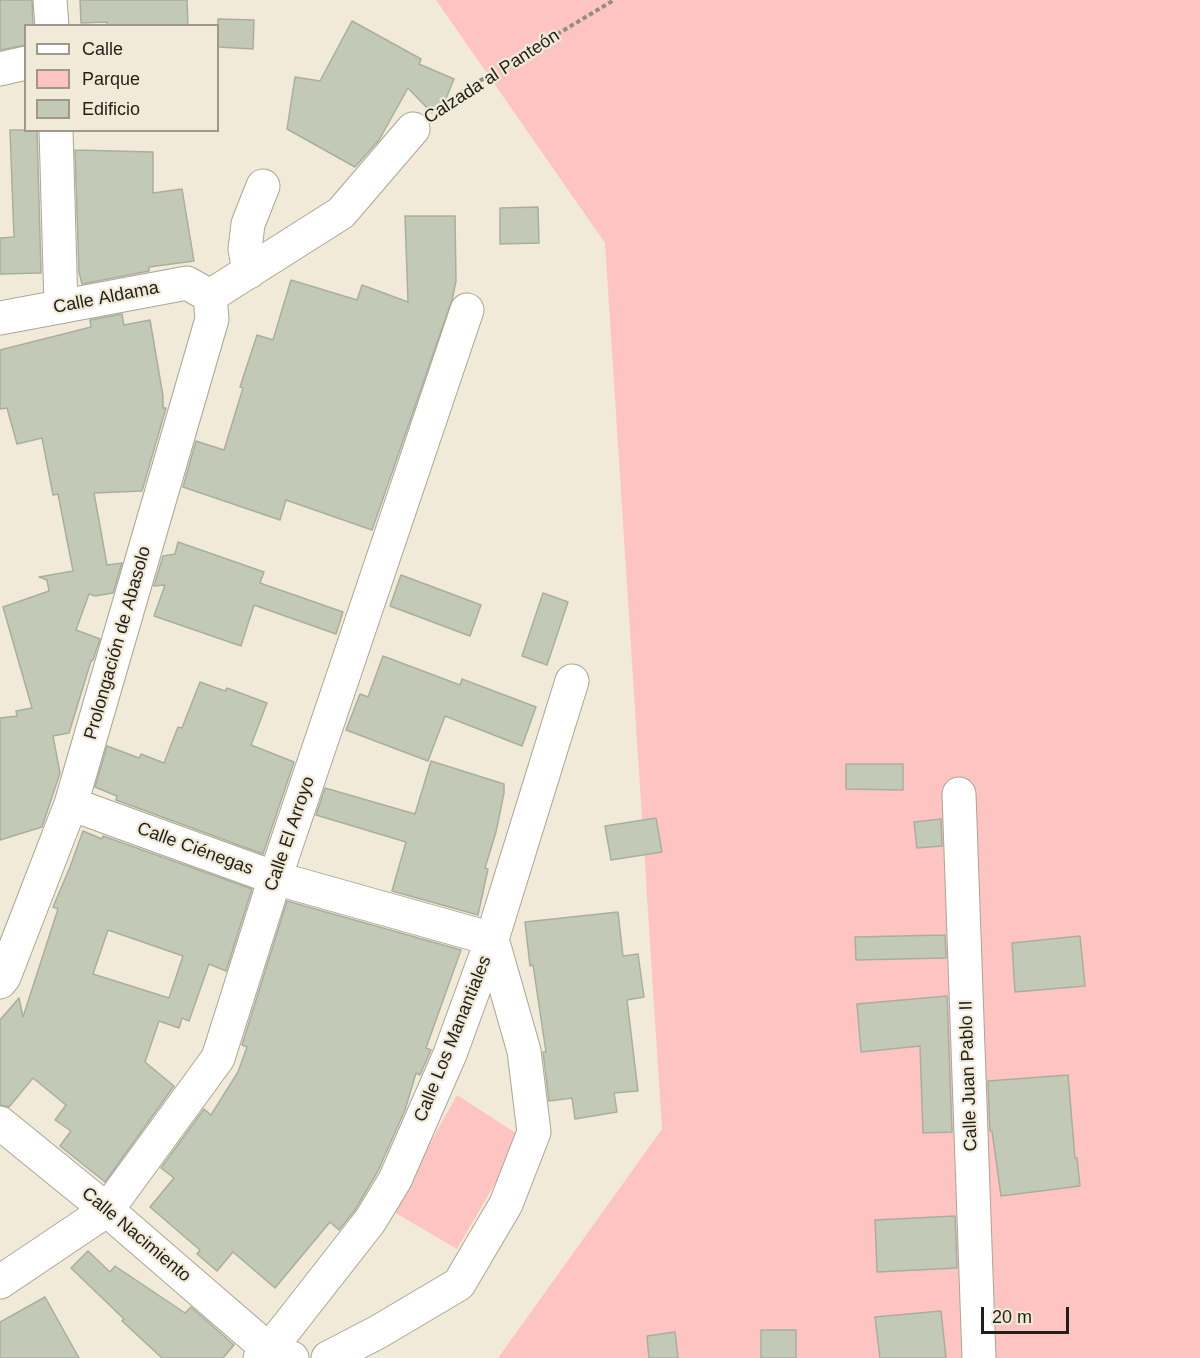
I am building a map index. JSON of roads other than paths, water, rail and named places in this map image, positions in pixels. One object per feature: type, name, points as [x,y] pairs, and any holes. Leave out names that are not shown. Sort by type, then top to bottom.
[{"type":"street","points":[[50,0],[52,24]]},
{"type":"street","points":[[0,69],[24,63]]},
{"type":"street","name":"Calzada al Panteón","points":[[210,296],[340,213],[413,129]]},
{"type":"street","points":[[56,132],[61,307]]},
{"type":"street","points":[[249,272],[245,249],[248,224],[263,186]]},
{"type":"street","name":"Calle Aldama","points":[[0,318],[187,283],[210,296]]},
{"type":"street","name":"Prolongación de Abasolo","points":[[0,982],[71,804],[212,319],[210,296]]},
{"type":"street","name":"Calle El Arroyo","points":[[0,1282],[107,1210],[218,1058],[275,878],[467,310]]},
{"type":"street","name":"Calle Los Manantiales","points":[[274,1355],[370,1221],[395,1180],[450,1054],[492,939],[572,681]]},
{"type":"street","name":"Calle Juan Pablo II","points":[[959,794],[979,1358]]},
{"type":"street","name":"Calle Ciénegas","points":[[71,804],[275,878],[492,939]]},
{"type":"street","points":[[328,1358],[378,1332],[459,1284],[506,1204],[534,1132],[524,1051],[492,939]]},
{"type":"street","name":"Calle Nacimiento","points":[[0,1123],[107,1210],[274,1355]]}]
